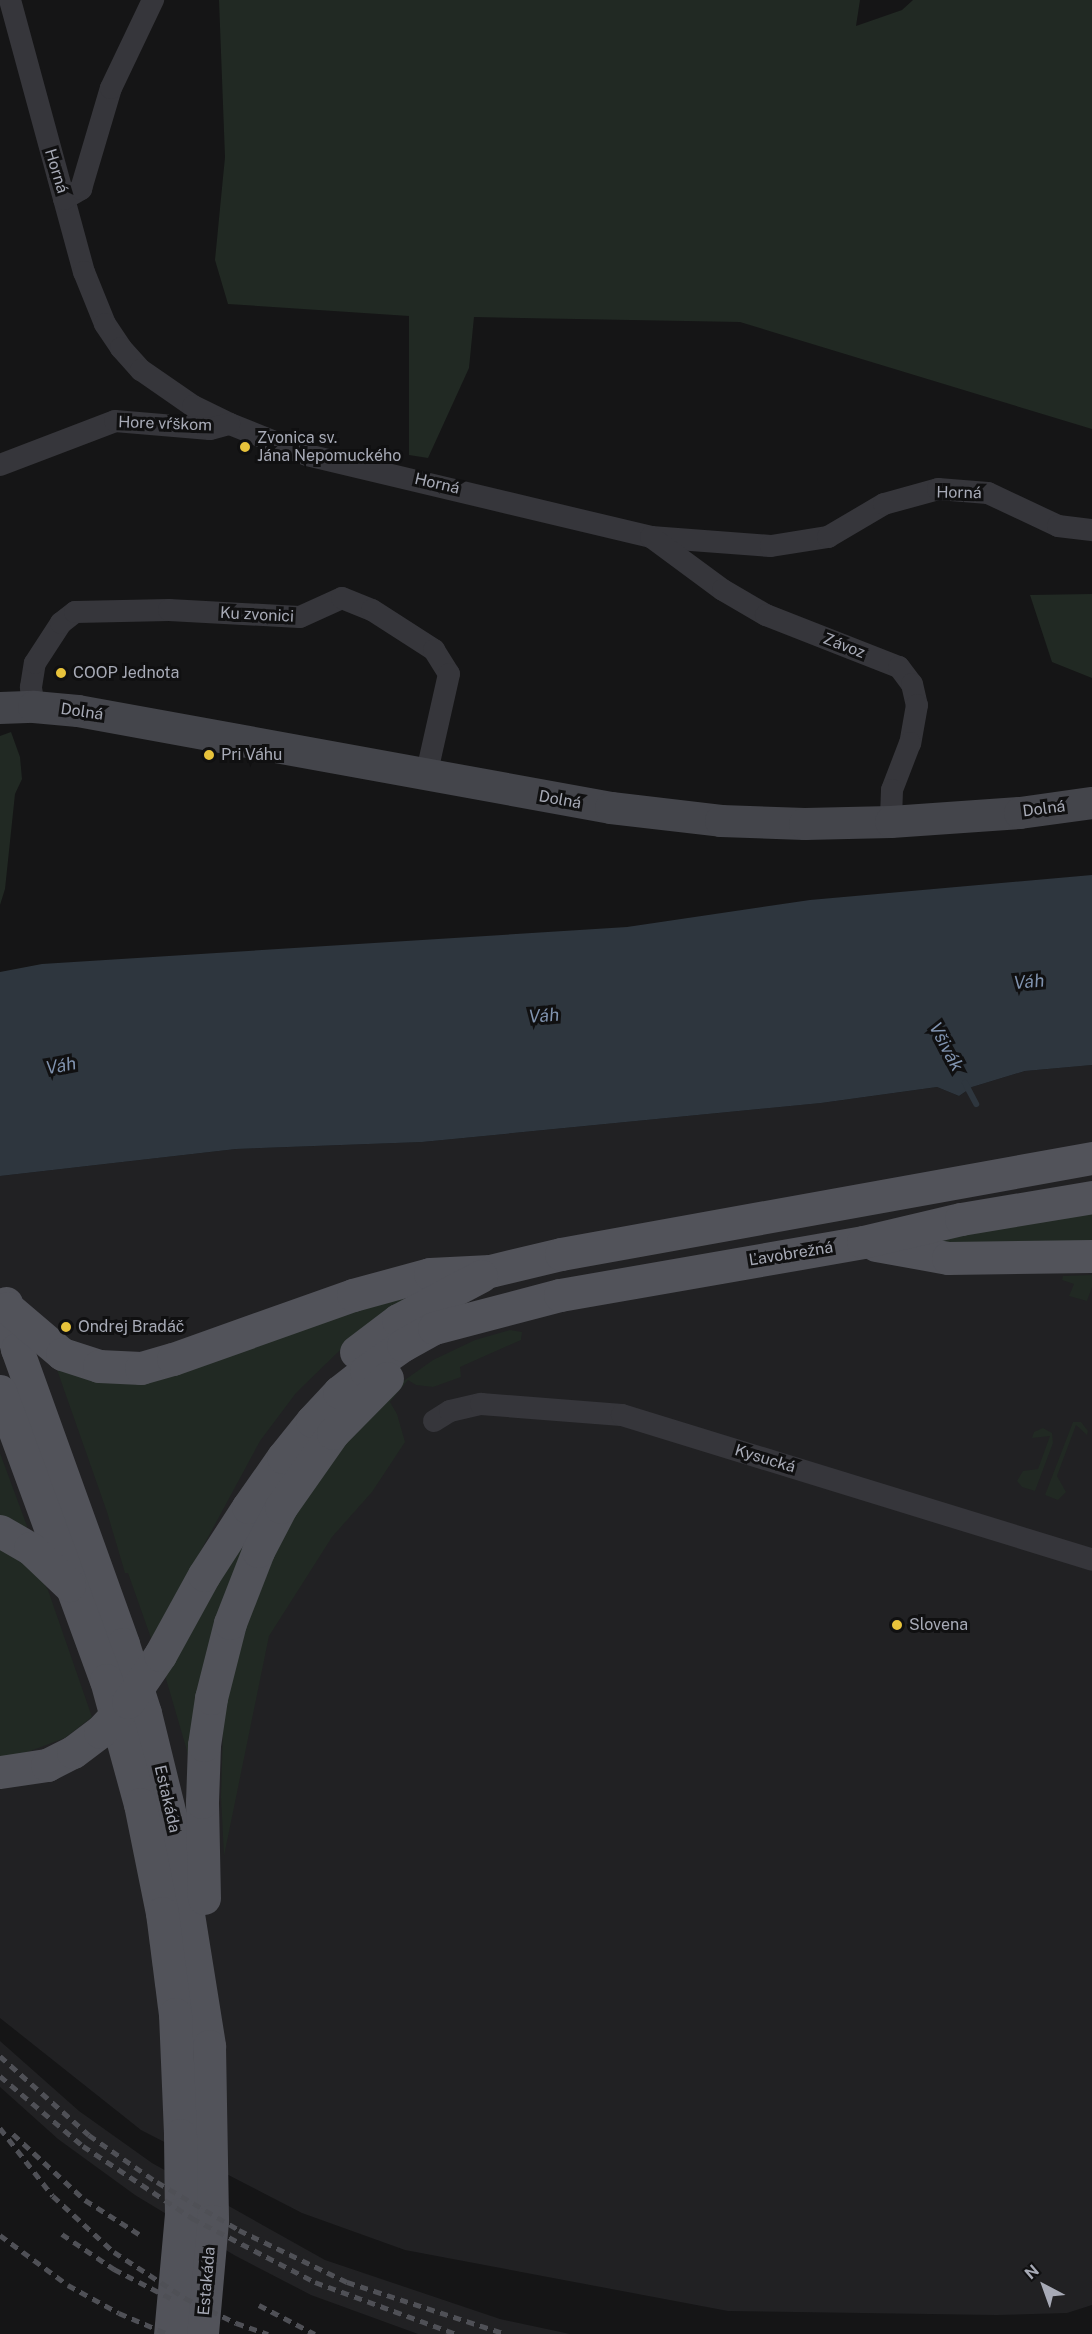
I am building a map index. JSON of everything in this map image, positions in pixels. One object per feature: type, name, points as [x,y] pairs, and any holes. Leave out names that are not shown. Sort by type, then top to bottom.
[{"type":"main road","name":"Dolná","points":[[0,708],[34,707],[125,718],[426,776],[610,808],[721,821],[805,824],[891,822],[1020,813],[1092,803]]},
{"type":"main road","points":[[4,1298],[62,1354],[99,1366],[141,1368],[173,1359],[354,1295],[430,1274],[490,1271],[561,1254],[1092,1158]]},
{"type":"main road","name":"Ľavobrežná","points":[[491,1312],[653,1277],[863,1242],[961,1219],[1092,1197]]},
{"type":"main road","points":[[863,1242],[948,1258],[1092,1256]]},
{"type":"main road","points":[[0,1772],[47,1765],[73,1752],[100,1732],[128,1702],[160,1655],[204,1575],[249,1479],[275,1439],[314,1391],[341,1363],[398,1320],[490,1271]]},
{"type":"main road","name":"Estakáda","points":[[4,1298],[16,1349],[88,1586],[152,1861],[168,1959],[179,2090],[181,2214],[170,2334]]},
{"type":"main road","points":[[204,1575],[283,1457],[339,1392],[403,1345],[434,1328],[491,1312]]},
{"type":"main road","points":[[209,2046],[202,1838],[204,1745],[218,1663],[247,1577],[281,1507],[313,1459],[357,1407],[421,1352],[491,1312]]},
{"type":"main road","name":"Estakáda","points":[[0,1391],[145,1713],[176,1839],[209,2046],[212,2221],[202,2334]]},
{"type":"main road","points":[[0,1531],[88,1586]]},
{"type":"street","name":"Horná","points":[[9,0],[84,272],[105,324],[121,348],[141,370],[166,389],[230,424],[308,455],[651,537],[771,546],[828,537],[884,504],[938,489],[988,493],[1058,526],[1092,530]]},
{"type":"street","points":[[64,199],[81,189],[111,88],[153,0]]},
{"type":"street","name":"Hore vŕškom","points":[[0,465],[115,421],[210,429],[230,424]]},
{"type":"street","name":"Závoz","points":[[651,537],[723,590],[766,615],[899,667],[912,684],[917,705],[910,743],[892,790],[891,822]]},
{"type":"street","name":"Ku zvonici","points":[[34,707],[31,687],[35,663],[62,622],[75,612],[169,610],[300,618],[342,598],[372,610],[434,650],[449,674],[426,776]]},
{"type":"street","name":"Kysucká","points":[[434,1421],[450,1411],[481,1404],[622,1415],[1092,1560]]},
{"type":"shaded area","points":[[219,0],[860,0],[856,26],[902,10],[913,0],[1092,0],[1092,429],[740,322],[474,317],[469,368],[428,458],[409,455],[409,316],[228,304],[215,260],[225,157]]},
{"type":"shaded area","points":[[1092,594],[1092,678],[1052,662],[1030,595]]},
{"type":"shaded area","points":[[11,732],[20,757],[22,779],[15,794],[5,889],[0,905],[0,736]]},
{"type":"shaded area","points":[[1092,1065],[1092,2305],[1067,2313],[996,2315],[728,2311],[405,2250],[302,2213],[141,2130],[0,2018],[0,1176],[236,1149],[422,1142],[821,1103],[937,1087],[959,1096],[972,1087],[1025,1071]]},
{"type":"shaded area","points":[[1092,1212],[1092,1245],[905,1242]]},
{"type":"shaded area","points":[[1092,1275],[1092,1287],[1087,1301],[1069,1296],[1074,1284],[1062,1280],[1063,1276]]},
{"type":"shaded area","points":[[431,1289],[392,1310],[338,1352],[296,1393],[260,1441],[152,1641],[128,1573],[125,1573],[107,1512],[55,1364],[67,1370],[348,1312]]},
{"type":"shaded area","points":[[510,1330],[522,1332],[521,1340],[460,1367],[461,1377],[433,1387],[416,1385],[408,1380],[390,1402],[397,1414],[405,1442],[372,1492],[332,1537],[269,1636],[224,1856],[221,1797],[223,1727],[230,1682],[242,1627],[290,1512],[378,1399],[433,1360],[475,1340]]},
{"type":"shaded area","points":[[331,1414],[190,1761],[164,1672],[218,1574]]},
{"type":"shaded area","points":[[1073,1422],[1081,1422],[1088,1431],[1087,1435],[1076,1425],[1057,1476],[1066,1492],[1058,1500],[1045,1495]]},
{"type":"shaded area","points":[[1043,1428],[1052,1433],[1053,1443],[1035,1491],[1022,1487],[1017,1481],[1023,1471],[1038,1469],[1050,1436],[1032,1438],[1034,1432]]},
{"type":"shaded area","points":[[0,1453],[27,1526],[25,1532],[0,1523]]},
{"type":"shaded area","points":[[0,1540],[40,1577],[48,1590],[92,1717],[65,1738],[14,1757],[0,1757]]},
{"type":"shaded area","points":[[0,2041],[79,2111],[152,2163],[325,2260],[500,2319],[570,2334],[418,2334],[311,2295],[234,2255],[135,2195],[58,2139],[0,2087]]},
{"type":"water","name":"Váh","points":[[1092,875],[1092,1065],[1025,1071],[972,1087],[959,1096],[937,1087],[821,1103],[422,1142],[236,1149],[0,1176],[0,972],[42,964],[627,927],[810,900]]},
{"type":"waterway","name":"Všivák","points":[[965,1083],[976,1104]]},
{"type":"railway","points":[[0,2056],[89,2135],[157,2182],[239,2230],[347,2282],[506,2334]]},
{"type":"railway","points":[[0,2076],[83,2146],[192,2218],[315,2282],[456,2334]]},
{"type":"railway","points":[[0,2128],[53,2196],[114,2252],[185,2298],[236,2323],[268,2334]]},
{"type":"railway","points":[[13,2134],[85,2200],[139,2234]]},
{"type":"railway","points":[[62,2234],[114,2269],[172,2299]]},
{"type":"railway","points":[[0,2235],[68,2285],[119,2313],[168,2334]]},
{"type":"railway","points":[[259,2305],[315,2334]]},
{"type":"place","name":"Zvonica sv. Jána Nepomuckého","points":[[245,447]]},
{"type":"place","name":"COOP Jednota","points":[[61,673]]},
{"type":"place","name":"Pri Váhu","points":[[209,755]]},
{"type":"place","name":"Ondrej Bradáč","points":[[66,1327]]},
{"type":"place","name":"Slovena","points":[[897,1625]]}]
